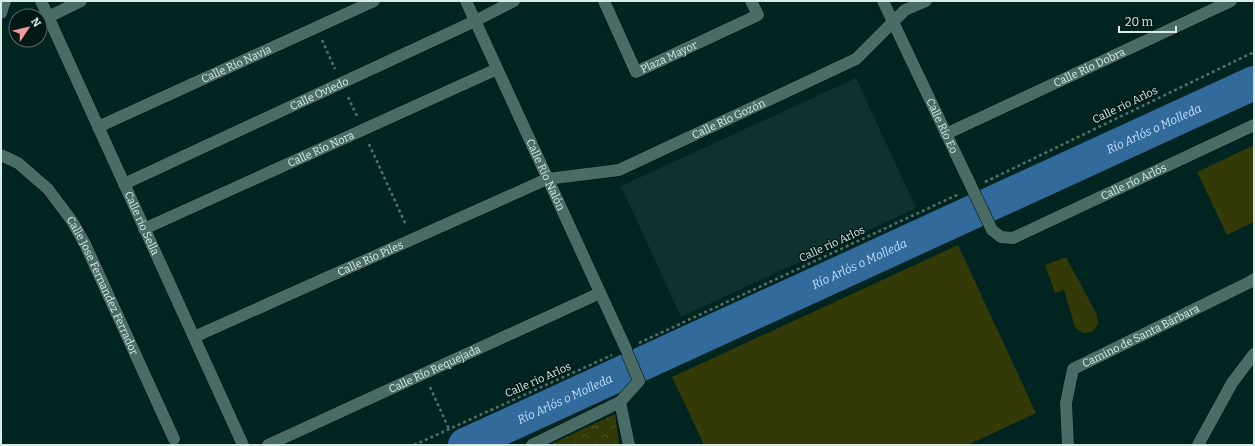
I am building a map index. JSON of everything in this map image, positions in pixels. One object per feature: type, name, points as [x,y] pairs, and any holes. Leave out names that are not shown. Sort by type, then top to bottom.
[{"type":"street","points":[[1,13],[5,1]]},
{"type":"street","points":[[48,16],[81,1]]},
{"type":"street","name":"Calle Rio Navia","points":[[98,127],[374,1]]},
{"type":"street","name":"Calle Río Nalón","points":[[466,1],[639,381],[620,402]]},
{"type":"street","name":"Calle Oviedo","points":[[124,184],[475,21],[514,1]]},
{"type":"street","name":"Plaza Mayor","points":[[604,1],[636,72],[758,15],[752,1]]},
{"type":"street","name":"Calle Río Eo","points":[[883,1],[992,230],[1001,237],[1013,238]]},
{"type":"street","name":"Calle Río Gozón","points":[[548,179],[619,170],[856,59],[905,10],[926,1]]},
{"type":"street","name":"Calle Río Dobra","points":[[946,134],[1232,1]]},
{"type":"street","name":"Calle rio Sella","points":[[48,16],[243,445]]},
{"type":"street","name":"Calle Río Nora","points":[[144,229],[497,69]]},
{"type":"street","name":"Calle río Arlós","points":[[1013,238],[1254,125]]},
{"type":"street","name":"Calle Jose Fernandez Ferrador","points":[[1,155],[18,163],[48,189],[72,221],[85,244],[174,439]]},
{"type":"street","name":"Calle Río Piles","points":[[194,337],[548,179]]},
{"type":"street","name":"Camino de Santa Bárbara","points":[[1068,445],[1066,403],[1073,369],[1252,282],[1254,279]]},
{"type":"street","name":"Calle Río Requejada","points":[[268,445],[600,293]]},
{"type":"street","points":[[1198,445],[1232,383],[1254,354]]},
{"type":"street","points":[[532,445],[620,402],[629,445]]},
{"type":"path","name":"Calle rio Arlos","points":[[414,445],[627,352],[974,191],[1254,52]]},
{"type":"path","points":[[424,374],[449,429]]},
{"type":"shaded area","points":[[856,78],[916,208],[681,317],[621,186]]},
{"type":"green space","points":[[1254,145],[1254,222],[1227,235],[1197,172]]},
{"type":"green space","points":[[958,245],[1036,413],[968,445],[704,445],[672,377]]},
{"type":"green space","points":[[1066,257],[1097,315],[1098,324],[1092,332],[1083,333],[1075,327],[1064,290],[1055,293],[1045,265]]},
{"type":"green space","points":[[615,414],[619,445],[549,445]]},
{"type":"waterway","name":"Río Arlós o Molleda","points":[[465,445],[1254,83]]}]
